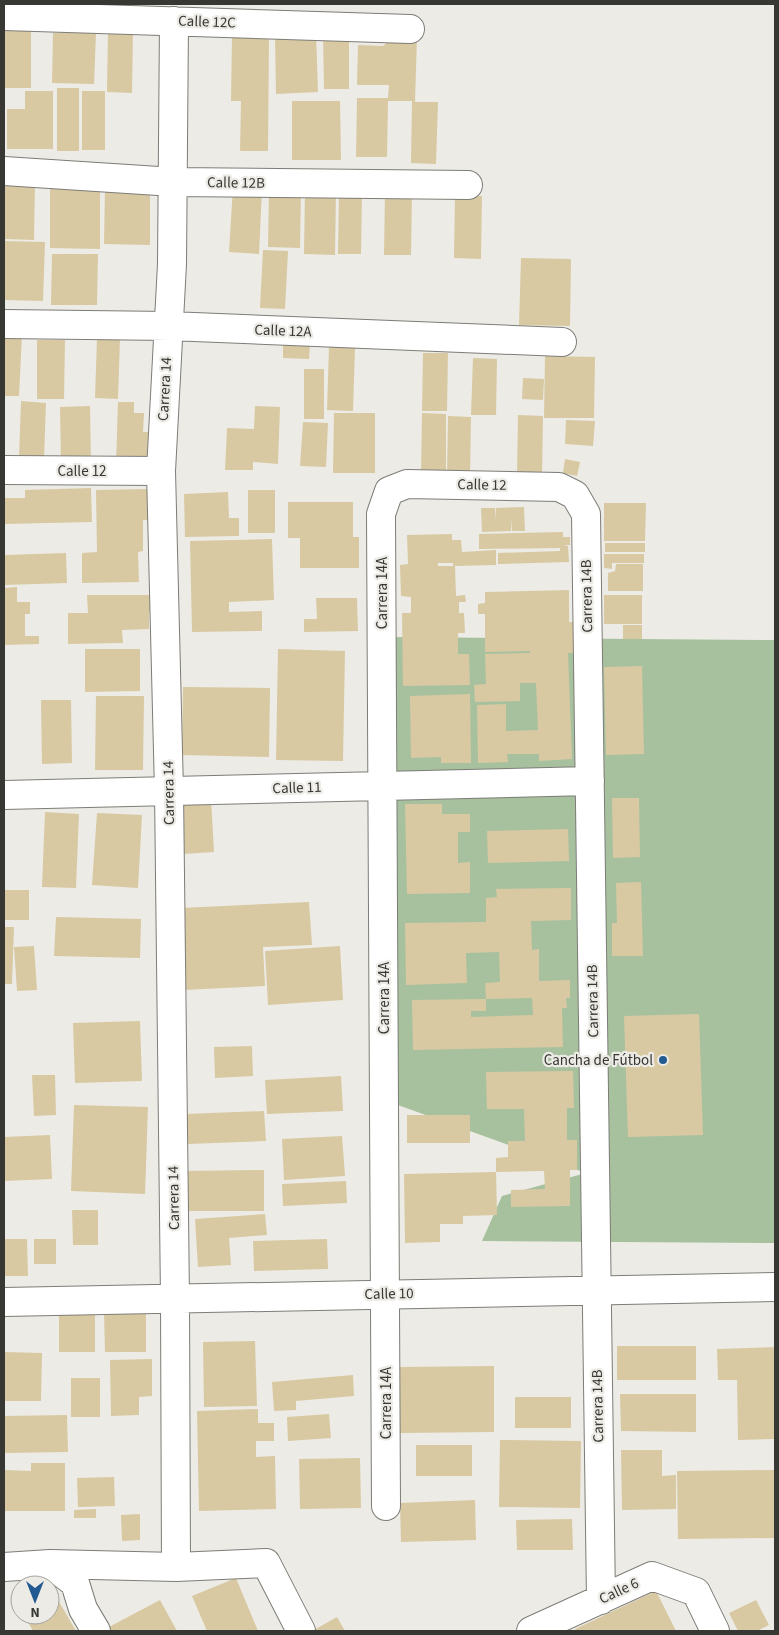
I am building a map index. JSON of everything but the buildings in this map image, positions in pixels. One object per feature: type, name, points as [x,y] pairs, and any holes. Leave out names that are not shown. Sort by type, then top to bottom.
[{"type":"street","name":"Calle 12C","points":[[4,16],[163,15],[410,29]]},
{"type":"street","name":"Carrera 14","points":[[163,15],[174,182],[161,471],[169,791],[176,1567]]},
{"type":"street","name":"Calle 12B","points":[[4,171],[174,182],[468,185]]},
{"type":"street","name":"Calle 12A","points":[[4,324],[169,326],[562,342]]},
{"type":"street","name":"Calle 12","points":[[4,470],[161,471]]},
{"type":"street","name":"Calle 12","points":[[390,491],[407,484],[549,486],[559,487],[575,494]]},
{"type":"street","name":"Carrera 14A","points":[[386,1506],[382,514],[390,491]]},
{"type":"street","name":"Carrera 14B","points":[[575,494],[586,514],[601,1600]]},
{"type":"street","name":"Calle 11","points":[[4,795],[590,780]]},
{"type":"street","name":"Calle 10","points":[[4,1302],[775,1287]]},
{"type":"street","points":[[4,1567],[50,1564],[176,1567],[266,1563],[300,1631]]},
{"type":"street","points":[[50,1564],[75,1583],[83,1609],[96,1631]]},
{"type":"street","name":"Calle 6","points":[[531,1631],[652,1576],[696,1592],[710,1630]]},
{"type":"green space","points":[[388,637],[775,640],[775,1243],[482,1241],[502,1196],[586,1173],[384,1100]]},
{"type":"place","name":"Cancha de Fútbol","points":[[663,1060]]}]
